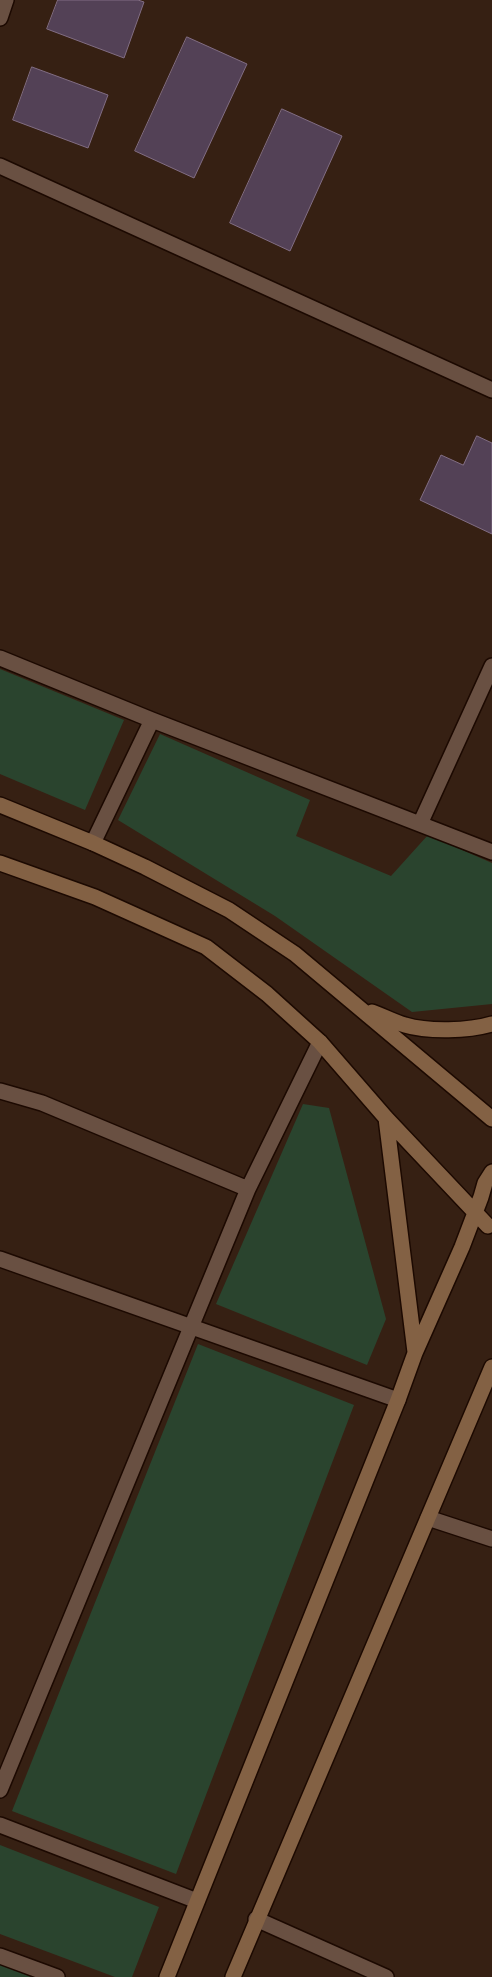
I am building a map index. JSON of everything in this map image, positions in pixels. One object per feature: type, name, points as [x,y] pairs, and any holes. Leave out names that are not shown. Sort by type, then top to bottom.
[{"type":"main road","points":[[0,805],[93,843],[229,910],[294,954],[360,1007],[492,1119]]},
{"type":"main road","points":[[0,862],[95,897],[206,947],[267,994],[320,1042],[386,1118],[490,1228]]},
{"type":"main road","points":[[360,1007],[406,1026],[437,1029],[492,1024]]},
{"type":"main road","points":[[386,1118],[415,1353]]},
{"type":"main road","points":[[167,1977],[398,1400],[415,1353],[462,1247],[485,1183],[492,1172]]},
{"type":"main road","points":[[481,1197],[482,1212],[490,1228]]},
{"type":"main road","points":[[233,1977],[492,1367]]},
{"type":"street","points":[[0,18],[6,0]]},
{"type":"street","points":[[0,166],[492,390]]},
{"type":"street","points":[[0,658],[152,720],[492,852]]},
{"type":"street","points":[[420,824],[492,666]]},
{"type":"street","points":[[93,843],[152,720]]},
{"type":"street","points":[[0,1790],[190,1326],[248,1190],[320,1042]]},
{"type":"street","points":[[0,1091],[42,1103],[248,1190]]},
{"type":"street","points":[[0,1259],[398,1400]]},
{"type":"street","points":[[428,1518],[492,1539]]},
{"type":"street","points":[[0,1825],[197,1901]]},
{"type":"street","points":[[256,1919],[386,1977]]},
{"type":"street","points":[[0,1956],[57,1977]]},
{"type":"green space","points":[[0,669],[124,720],[85,810],[0,774]]},
{"type":"green space","points":[[160,734],[310,800],[296,836],[391,876],[428,835],[492,863],[492,1004],[412,1012],[275,916],[118,820]]},
{"type":"green space","points":[[303,1104],[329,1108],[386,1319],[367,1365],[216,1304]]},
{"type":"green space","points":[[198,1344],[354,1405],[176,1874],[12,1811]]},
{"type":"green space","points":[[0,1845],[159,1907],[132,1977],[115,1977],[0,1934]]},
{"type":"green space","points":[[0,1964],[32,1977],[0,1977]]},
{"type":"building","points":[[58,0],[138,0],[144,2],[124,58],[47,29]]},
{"type":"building","points":[[187,37],[247,64],[194,178],[135,151]]},
{"type":"building","points":[[32,67],[108,95],[88,148],[13,120]]},
{"type":"building","points":[[282,109],[342,136],[290,251],[230,223]]},
{"type":"building","points":[[477,436],[492,443],[492,534],[420,500],[441,455],[463,465]]}]
